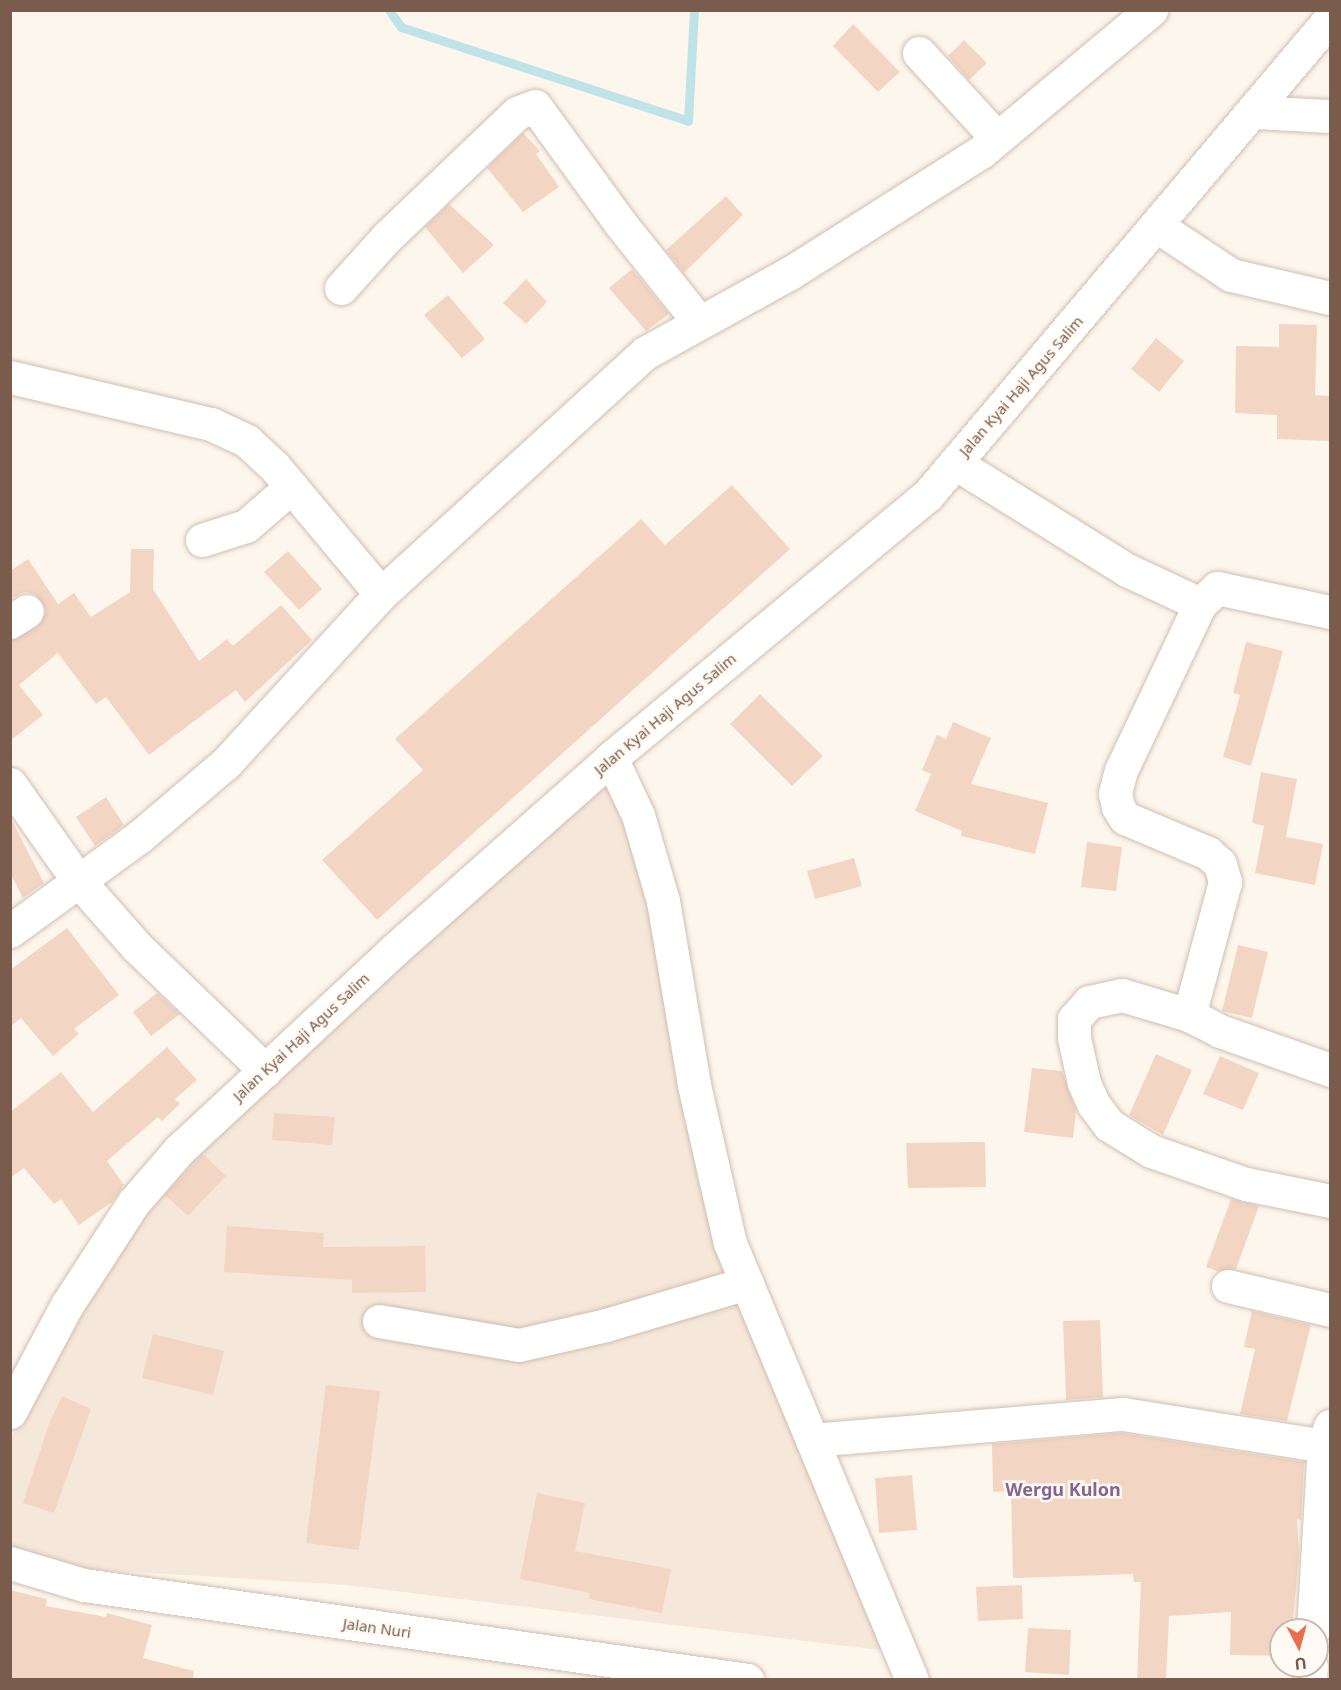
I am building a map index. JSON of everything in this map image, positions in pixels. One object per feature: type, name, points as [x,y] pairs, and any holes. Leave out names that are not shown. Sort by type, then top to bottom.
[{"type":"street","points":[[10,931],[77,879],[139,837],[226,763],[381,594],[645,352],[790,273],[997,138],[1151,10]]},
{"type":"street","name":"Jalan Kyai Haji Agus Salim","points":[[10,1412],[67,1305],[134,1202],[179,1150],[611,758],[927,496],[1255,112],[1330,19]]},
{"type":"street","points":[[919,53],[997,138]]},
{"type":"street","points":[[341,288],[386,238],[517,114],[535,105],[620,223],[699,321]]},
{"type":"street","points":[[1255,112],[1330,116]]},
{"type":"street","points":[[1157,226],[1231,275],[1330,298]]},
{"type":"street","points":[[10,377],[211,424],[247,441],[291,487],[381,594]]},
{"type":"street","points":[[955,463],[1127,570],[1200,604]]},
{"type":"street","points":[[202,540],[246,526],[291,487]]},
{"type":"street","points":[[1190,1015],[1225,882],[1220,864],[1208,853],[1125,818],[1115,793],[1121,770],[1200,604],[1217,588],[1330,612]]},
{"type":"street","points":[[611,758],[638,815],[663,901],[719,1202],[747,1283],[912,1680]]},
{"type":"street","points":[[10,784],[77,879],[138,947],[266,1070]]},
{"type":"street","points":[[1330,1070],[1220,1031],[1190,1015],[1122,995],[1089,1002],[1074,1019],[1074,1038],[1084,1083],[1094,1105],[1109,1125],[1151,1150],[1246,1184],[1330,1201]]},
{"type":"street","points":[[379,1322],[519,1345],[606,1326],[747,1283]]},
{"type":"street","points":[[1228,1286],[1330,1310]]},
{"type":"street","points":[[812,1440],[1124,1414],[1327,1436],[1314,1618]]},
{"type":"street","name":"Jalan Nuri","points":[[10,1563],[84,1585],[747,1680]]},
{"type":"shaded area","points":[[604,763],[660,860],[743,1286],[912,1654],[346,1585],[86,1569],[11,1549],[11,1438],[138,1206]]},
{"type":"building","points":[[853,24],[900,72],[878,92],[833,46]]},
{"type":"building","points":[[964,40],[987,63],[969,80],[948,56]]},
{"type":"building","points":[[523,133],[540,151],[536,154],[559,187],[523,212],[487,168]]},
{"type":"building","points":[[726,196],[743,215],[684,273],[666,250]]},
{"type":"building","points":[[449,204],[494,245],[463,273],[425,227]]},
{"type":"building","points":[[632,269],[669,314],[646,331],[609,288]]},
{"type":"building","points":[[526,279],[547,302],[526,324],[503,303]]},
{"type":"building","points":[[448,295],[485,339],[462,358],[424,315]]},
{"type":"building","points":[[1279,324],[1317,325],[1315,395],[1330,396],[1330,441],[1277,439],[1277,415],[1235,413],[1236,346],[1279,347]]},
{"type":"building","points":[[1156,338],[1184,361],[1159,392],[1131,369]]},
{"type":"building","points":[[732,485],[790,549],[377,920],[322,860],[423,770],[395,739],[641,519],[665,545]]},
{"type":"building","points":[[131,549],[154,549],[153,589],[199,661],[227,639],[233,646],[281,605],[312,640],[245,702],[236,690],[149,755],[106,697],[96,704],[58,653],[19,685],[43,715],[10,741],[10,641],[37,627],[46,611],[35,594],[25,592],[10,599],[10,571],[28,559],[58,604],[74,593],[91,617],[130,592]]},
{"type":"building","points":[[288,551],[322,589],[299,610],[264,572]]},
{"type":"building","points":[[1246,642],[1283,651],[1251,766],[1223,757],[1240,695],[1233,693]]},
{"type":"building","points":[[760,694],[823,756],[792,786],[730,724]]},
{"type":"building","points":[[953,722],[991,738],[971,784],[1048,803],[1035,854],[961,836],[962,831],[915,811],[931,774],[922,770],[937,735],[946,739]]},
{"type":"building","points":[[1261,772],[1297,779],[1286,837],[1323,844],[1315,885],[1255,873],[1264,826],[1252,823]]},
{"type":"building","points":[[106,797],[124,825],[95,846],[76,817]]},
{"type":"building","points":[[10,817],[44,883],[23,898],[10,873]]},
{"type":"building","points":[[1087,842],[1122,847],[1116,891],[1081,887]]},
{"type":"building","points":[[854,858],[862,886],[815,899],[807,871]]},
{"type":"building","points":[[67,928],[119,995],[74,1029],[79,1034],[53,1056],[21,1018],[10,1027],[10,970]]},
{"type":"building","points":[[1238,945],[1268,952],[1252,1018],[1222,1011]]},
{"type":"building","points":[[157,993],[180,1014],[151,1036],[133,1012]]},
{"type":"building","points":[[167,1047],[197,1080],[175,1099],[180,1104],[162,1121],[158,1117],[107,1161],[124,1185],[112,1202],[79,1225],[61,1199],[54,1204],[24,1168],[10,1178],[10,1112],[61,1072],[93,1112]]},
{"type":"building","points":[[1156,1054],[1192,1070],[1163,1135],[1129,1115]]},
{"type":"building","points":[[1220,1056],[1259,1073],[1243,1110],[1203,1094]]},
{"type":"building","points":[[1032,1068],[1062,1071],[1076,1111],[1073,1138],[1024,1132]]},
{"type":"building","points":[[274,1113],[335,1117],[332,1145],[272,1140]]},
{"type":"building","points":[[985,1142],[986,1187],[908,1188],[906,1143]]},
{"type":"building","points":[[203,1154],[226,1176],[188,1216],[165,1195]]},
{"type":"building","points":[[1231,1199],[1259,1206],[1236,1269],[1217,1271],[1206,1267]]},
{"type":"building","points":[[227,1226],[324,1233],[323,1247],[425,1246],[426,1292],[352,1293],[352,1280],[224,1272]]},
{"type":"building","points":[[1252,1311],[1311,1325],[1287,1421],[1240,1414],[1255,1349],[1244,1347]]},
{"type":"building","points":[[1100,1320],[1103,1397],[1066,1400],[1063,1321]]},
{"type":"building","points":[[153,1334],[224,1351],[213,1395],[142,1378]]},
{"type":"building","points":[[326,1385],[380,1391],[359,1550],[306,1543]]},
{"type":"building","points":[[62,1396],[91,1409],[54,1513],[23,1503],[49,1424]]},
{"type":"building","points":[[1122,1433],[1304,1462],[1301,1520],[1297,1519],[1299,1555],[1293,1618],[1269,1618],[1269,1656],[1230,1655],[1231,1612],[1169,1616],[1166,1680],[1137,1680],[1141,1582],[1134,1582],[1133,1574],[1013,1578],[1011,1491],[993,1492],[992,1444]]},
{"type":"building","points":[[912,1475],[917,1530],[879,1533],[875,1478]]},
{"type":"building","points":[[537,1493],[585,1503],[575,1551],[671,1569],[662,1613],[589,1599],[590,1593],[520,1579]]},
{"type":"building","points":[[1022,1585],[1023,1619],[978,1621],[976,1587]]},
{"type":"building","points":[[10,1590],[47,1599],[46,1606],[106,1617],[107,1613],[152,1625],[143,1658],[194,1671],[193,1680],[10,1680]]},
{"type":"building","points":[[1028,1628],[1071,1630],[1069,1675],[1025,1672]]},
{"type":"waterway","points":[[389,10],[401,27],[688,121],[694,10]]},
{"type":"district","name":"Wergu Kulon","points":[[1063,1489]]}]
